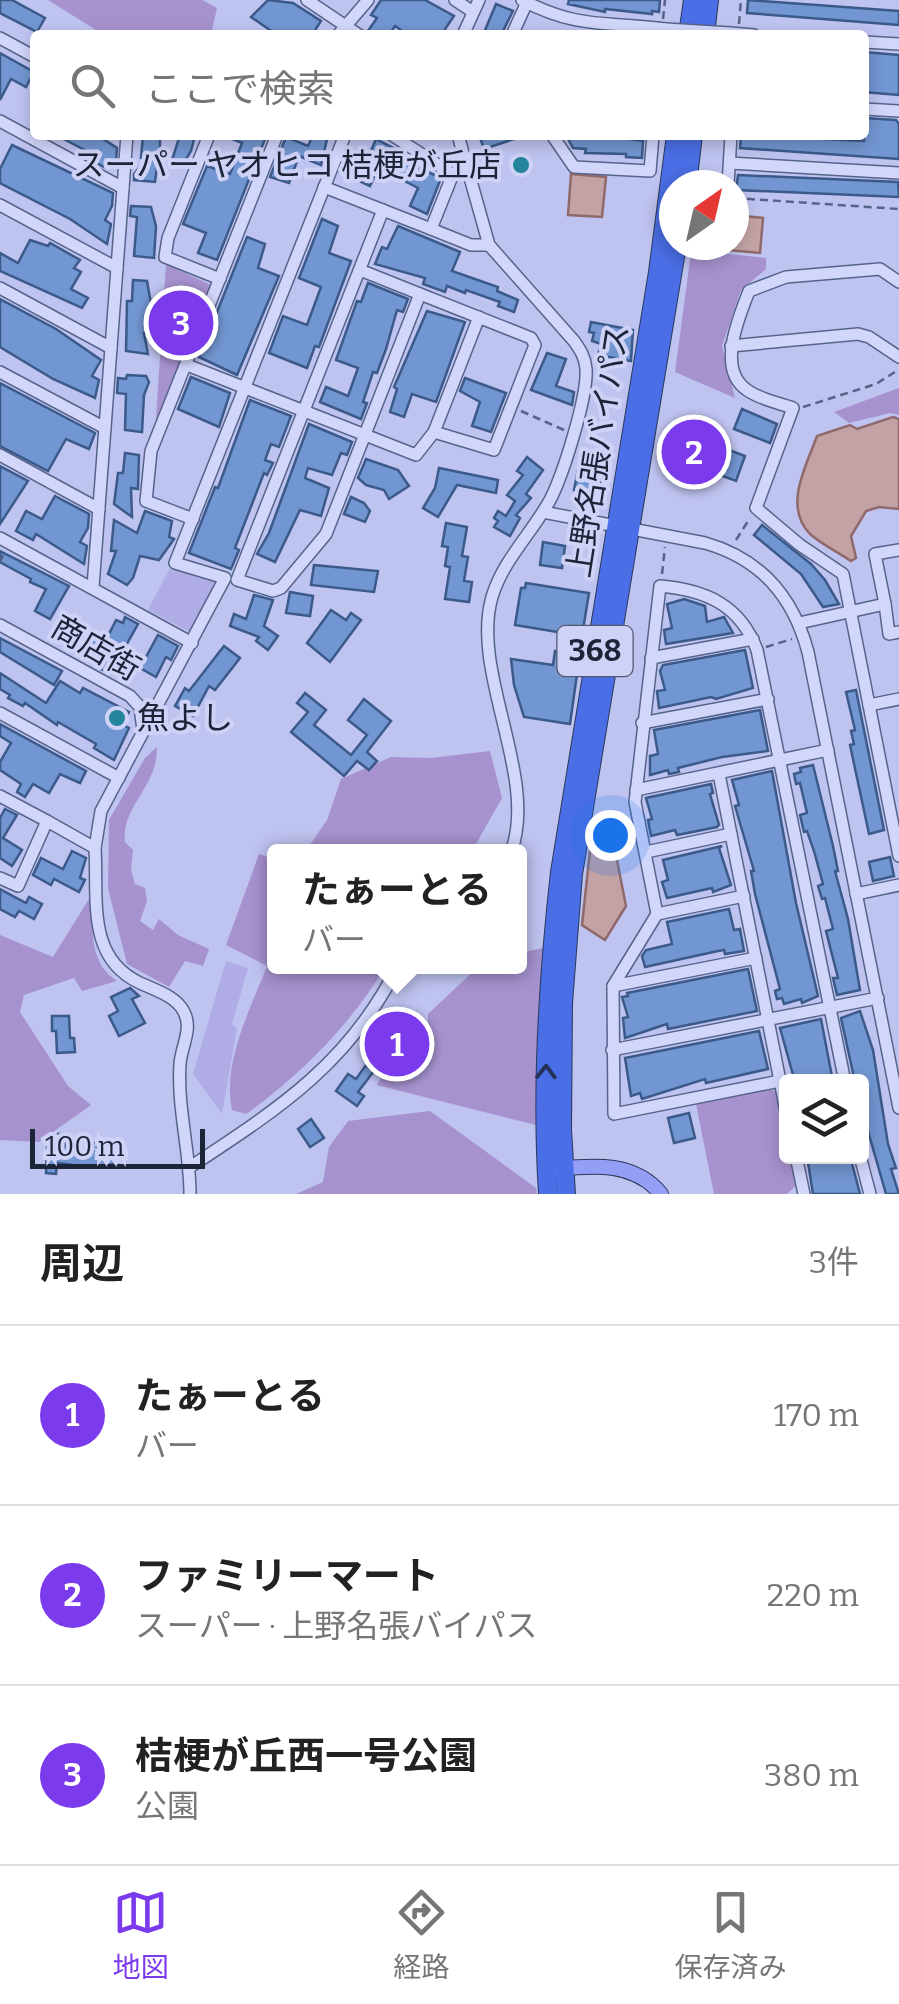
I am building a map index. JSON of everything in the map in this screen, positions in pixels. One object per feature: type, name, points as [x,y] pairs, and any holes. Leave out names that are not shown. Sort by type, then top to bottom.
[{"type":"highway","points":[[689,30],[693,0]]},
{"type":"highway","points":[[706,30],[709,0]]},
{"type":"highway","name":"上野名張バイパス","points":[[548,1194],[555,1169],[572,874],[675,140]]},
{"type":"highway","points":[[688,170],[692,140]]},
{"type":"highway","name":"上野名張バイパス","points":[[622,528],[674,260]]},
{"type":"highway","name":"上野名張バイパス","points":[[555,1169],[566,1194]]},
{"type":"main road","points":[[555,1169],[609,1166],[636,1172],[662,1194]]},
{"type":"street","points":[[308,0],[341,30]]},
{"type":"street","points":[[343,30],[368,0]]},
{"type":"street","points":[[455,0],[476,6],[465,30]]},
{"type":"street","points":[[514,30],[526,1],[553,16],[586,24],[680,30]]},
{"type":"street","points":[[0,38],[30,54]]},
{"type":"street","points":[[869,42],[899,44]]},
{"type":"street","points":[[869,108],[899,110]]},
{"type":"street","points":[[0,121],[30,137]]},
{"type":"street","points":[[35,140],[123,188]]},
{"type":"street","points":[[93,587],[128,140]]},
{"type":"street","points":[[207,140],[168,238],[165,257],[220,279]]},
{"type":"street","points":[[193,519],[146,501],[151,451],[275,140]]},
{"type":"street","points":[[343,140],[175,563],[272,591],[291,576],[326,534],[420,294]]},
{"type":"street","points":[[400,140],[449,172],[450,179],[431,229]]},
{"type":"street","points":[[459,140],[489,245],[584,356],[586,380],[554,492],[498,578],[486,618],[516,803],[518,829],[513,844]]},
{"type":"street","points":[[555,140],[574,167],[650,171],[653,140]]},
{"type":"street","points":[[729,170],[731,140]]},
{"type":"street","points":[[730,163],[899,173]]},
{"type":"street","points":[[324,188],[471,245],[489,245]]},
{"type":"street","points":[[0,205],[117,268]]},
{"type":"street","points":[[190,1194],[180,1075],[187,1021],[177,1003],[125,976],[106,956],[99,926],[95,848],[98,820],[192,643],[231,579],[383,210]]},
{"type":"street","points":[[899,282],[880,269],[786,277],[749,291],[731,346],[740,382],[747,390],[793,408],[756,508],[800,546],[843,574],[897,830],[899,856]]},
{"type":"street","points":[[360,270],[531,338],[535,346],[494,450],[434,432]]},
{"type":"street","points":[[0,288],[111,348]]},
{"type":"street","points":[[187,365],[416,455],[434,432],[479,317]]},
{"type":"street","points":[[731,346],[858,334],[870,337],[899,357]]},
{"type":"street","points":[[0,372],[105,428]]},
{"type":"street","points":[[0,455],[99,509]]},
{"type":"street","points":[[542,512],[705,542],[743,558],[777,586],[799,623],[808,652],[899,1108]]},
{"type":"street","points":[[0,538],[192,643]]},
{"type":"street","points":[[899,550],[875,554],[890,634],[899,632]]},
{"type":"street","points":[[779,1081],[614,1114],[614,986],[657,914],[636,790],[660,586],[706,594],[725,604],[742,620],[755,644],[842,1074]]},
{"type":"street","points":[[799,623],[884,604]]},
{"type":"street","name":"商店街","points":[[0,625],[130,696],[143,716],[143,734]]},
{"type":"street","points":[[652,658],[755,644]]},
{"type":"street","points":[[642,724],[768,699]]},
{"type":"street","points":[[869,705],[899,699]]},
{"type":"street","points":[[0,713],[119,778]]},
{"type":"street","points":[[636,790],[828,750]]},
{"type":"street","points":[[720,774],[779,1076]]},
{"type":"street","points":[[0,796],[95,848]]},
{"type":"street","points":[[0,878],[18,886],[47,822]]},
{"type":"street","points":[[646,852],[731,834]]},
{"type":"street","points":[[856,894],[899,885]]},
{"type":"street","points":[[657,914],[744,896]]},
{"type":"street","points":[[614,986],[756,958]]},
{"type":"street","points":[[190,1166],[287,1102],[336,1056],[372,1010],[393,974]]},
{"type":"street","points":[[612,1050],[878,998]]},
{"type":"street","points":[[797,1164],[803,1194]]},
{"type":"street","points":[[862,1164],[870,1194]]},
{"type":"path","points":[[735,30],[740,0]]},
{"type":"path","points":[[749,199],[899,209]]},
{"type":"path","points":[[793,408],[876,384],[899,369]]},
{"type":"path","points":[[510,406],[572,434]]},
{"type":"path","points":[[736,540],[756,508]]},
{"type":"path","points":[[660,586],[665,547]]},
{"type":"path","points":[[755,644],[793,639]]},
{"type":"shaded area","points":[[48,0],[202,0],[217,8],[212,30],[96,30]]},
{"type":"shaded area","points":[[571,174],[606,177],[602,217],[568,215]]},
{"type":"shaded area","points":[[749,217],[763,218],[760,253],[749,252]]},
{"type":"shaded area","points":[[766,258],[766,269],[741,290],[722,346],[735,398],[675,372],[690,260]]},
{"type":"shaded area","points":[[166,264],[213,286],[155,434]]},
{"type":"shaded area","points":[[899,388],[899,415],[890,413],[849,423],[834,412]]},
{"type":"shaded area","points":[[893,417],[899,419],[899,509],[879,507],[866,511],[851,536],[856,558],[851,561],[814,538],[802,523],[797,499],[799,486],[817,436]]},
{"type":"shaded area","points":[[170,568],[217,582],[190,632],[148,610]]},
{"type":"shaded area","points":[[157,747],[152,774],[125,829],[125,842],[133,850],[131,870],[135,884],[145,888],[147,901],[140,921],[153,930],[159,919],[178,935],[209,949],[203,966],[185,961],[169,987],[127,964],[108,888],[109,820],[145,758]]},
{"type":"shaded area","points":[[490,751],[502,798],[476,844],[310,844],[327,820],[341,779],[391,757],[431,758]]},
{"type":"shaded area","points":[[591,841],[614,845],[626,906],[605,940],[582,925]]},
{"type":"shaded area","points":[[259,854],[267,857],[267,966],[226,945]]},
{"type":"shaded area","points":[[92,894],[96,953],[107,973],[117,981],[82,991],[74,978],[24,995],[20,1012],[68,1086],[91,1105],[39,1142],[0,1140],[0,935],[53,957]]},
{"type":"shaded area","points":[[543,948],[536,1125],[377,1085],[396,1048],[405,1050],[428,1035],[428,1014],[471,974],[527,974],[527,951]]},
{"type":"shaded area","points":[[226,961],[248,968],[232,1024],[237,1028],[222,1114],[193,1074]]},
{"type":"shaded area","points":[[267,966],[267,974],[380,974],[357,1009],[323,1047],[246,1114],[232,1110],[230,1092],[239,1037]]},
{"type":"shaded area","points":[[771,1089],[777,1093],[779,1164],[792,1164],[796,1185],[787,1194],[714,1194],[696,1104]]},
{"type":"shaded area","points":[[430,1111],[536,1188],[537,1194],[296,1194],[323,1182],[329,1147],[348,1121]]},
{"type":"building","points":[[0,0],[12,0],[45,18],[38,30],[33,30],[0,13]]},
{"type":"building","points":[[268,0],[293,3],[321,21],[315,30],[270,30],[251,17]]},
{"type":"building","points":[[381,0],[425,0],[454,16],[444,30],[401,30],[395,26],[392,30],[369,30],[377,18],[371,15]]},
{"type":"building","points":[[569,0],[660,0],[659,12],[652,14],[605,12],[568,4]]},
{"type":"building","points":[[748,0],[899,11],[899,25],[747,13]]},
{"type":"building","points":[[496,4],[513,11],[504,30],[485,30]]},
{"type":"building","points":[[869,52],[899,55],[899,95],[869,92]]},
{"type":"building","points":[[0,53],[30,70],[30,80],[26,87],[11,79],[0,100]]},
{"type":"building","points":[[869,118],[896,120],[899,159],[740,148],[741,140],[869,140]]},
{"type":"building","points":[[66,140],[105,140],[117,148],[114,165],[108,161],[104,167],[91,160],[94,155]]},
{"type":"building","points":[[143,140],[160,140],[160,167],[155,182],[134,180],[134,174],[147,159],[141,158]]},
{"type":"building","points":[[178,140],[194,140],[183,164],[172,160]]},
{"type":"building","points":[[235,140],[265,140],[217,260],[198,253],[206,233],[183,224],[207,166],[230,174],[242,143]]},
{"type":"building","points":[[285,140],[308,146],[311,140],[327,140],[321,165],[299,156],[289,183],[270,177]]},
{"type":"building","points":[[378,140],[403,153],[400,159],[441,178],[427,214],[410,206],[418,188],[397,177],[400,172],[380,164],[370,186],[340,172],[348,154],[366,162]]},
{"type":"building","points":[[481,140],[511,140],[484,149]]},
{"type":"building","points":[[569,140],[643,141],[642,158],[585,153],[586,149],[573,148]]},
{"type":"building","points":[[12,145],[113,193],[105,220],[111,224],[107,244],[70,219],[0,183],[0,169]]},
{"type":"building","points":[[749,175],[898,182],[899,197],[749,191]]},
{"type":"building","points":[[131,206],[151,207],[156,226],[154,258],[134,256],[137,217],[130,216]]},
{"type":"building","points":[[322,219],[338,226],[329,253],[351,261],[319,347],[315,346],[307,368],[269,353],[283,316],[307,325],[321,287],[299,278]]},
{"type":"building","points":[[398,226],[460,252],[452,271],[498,287],[497,291],[518,300],[514,312],[498,306],[500,302],[466,290],[465,293],[447,286],[445,292],[423,284],[425,278],[375,264]]},
{"type":"building","points":[[247,237],[265,244],[258,268],[279,276],[237,375],[199,357]]},
{"type":"building","points":[[30,240],[48,246],[50,243],[80,260],[74,268],[81,272],[71,289],[88,298],[82,308],[0,271],[0,253],[18,263]]},
{"type":"building","points":[[133,280],[147,281],[152,309],[151,316],[145,317],[148,354],[126,351],[127,301],[132,301]]},
{"type":"building","points":[[368,283],[408,299],[403,312],[397,310],[386,349],[363,402],[367,403],[361,419],[320,402],[326,387],[348,396],[358,368],[336,360],[357,301],[361,302]]},
{"type":"building","points":[[0,299],[56,329],[101,360],[92,376],[99,380],[95,398],[53,379],[0,347]]},
{"type":"building","points":[[427,311],[465,322],[436,402],[412,394],[404,417],[390,412],[397,389],[394,387]]},
{"type":"building","points":[[591,322],[633,330],[631,361],[598,355],[601,344],[592,341]]},
{"type":"building","points":[[547,353],[566,359],[556,386],[574,392],[572,405],[531,390]]},
{"type":"building","points":[[127,375],[146,376],[149,382],[144,395],[142,432],[125,430],[126,394],[117,393],[118,378],[126,379]]},
{"type":"building","points":[[191,377],[230,393],[219,427],[178,409]]},
{"type":"building","points":[[465,378],[506,393],[491,432],[472,426],[480,402],[460,391]]},
{"type":"building","points":[[0,383],[95,433],[89,449],[66,439],[48,471],[0,446]]},
{"type":"building","points":[[250,400],[291,416],[279,447],[271,444],[265,460],[273,463],[267,475],[264,473],[235,548],[239,550],[231,569],[189,553]]},
{"type":"building","points":[[742,409],[777,424],[770,443],[734,429]]},
{"type":"building","points":[[309,424],[352,442],[347,455],[341,453],[332,475],[308,468],[305,478],[329,488],[321,516],[300,510],[275,562],[257,554],[269,533]]},
{"type":"building","points":[[690,430],[707,433],[701,468],[682,464]]},
{"type":"building","points":[[729,450],[745,456],[736,481],[720,475]]},
{"type":"building","points":[[125,453],[139,455],[138,489],[131,488],[132,517],[114,504]]},
{"type":"building","points":[[527,457],[543,470],[526,494],[531,498],[516,515],[520,518],[510,536],[494,527],[498,521],[494,518],[498,511],[506,516],[515,501],[507,495],[523,475],[517,471]]},
{"type":"building","points":[[366,459],[398,470],[409,486],[389,499],[384,490],[366,485],[358,478]]},
{"type":"building","points":[[0,466],[28,481],[0,524]]},
{"type":"building","points":[[439,468],[498,480],[496,493],[457,485],[438,517],[423,508],[435,488]]},
{"type":"building","points":[[578,470],[602,474],[598,494],[574,490]]},
{"type":"building","points":[[55,496],[89,514],[88,528],[80,542],[87,546],[84,564],[36,534],[33,540],[16,531],[26,511],[42,519]]},
{"type":"building","points":[[351,497],[370,511],[365,522],[344,514]]},
{"type":"building","points":[[145,511],[172,521],[169,537],[174,539],[159,560],[140,556],[127,585],[108,574],[116,551],[111,551],[114,520],[137,533]]},
{"type":"building","points":[[446,523],[467,527],[462,556],[468,557],[464,581],[472,582],[469,602],[445,599],[450,567],[445,566],[448,547],[442,546]]},
{"type":"building","points":[[762,525],[811,564],[839,604],[823,607],[801,574],[754,535]]},
{"type":"building","points":[[543,542],[565,546],[562,568],[540,565]]},
{"type":"building","points":[[0,551],[69,586],[50,619],[35,611],[46,589],[0,562]]},
{"type":"building","points":[[314,565],[378,571],[374,592],[311,585]]},
{"type":"building","points":[[526,583],[589,593],[582,636],[515,625],[521,588]]},
{"type":"building","points":[[290,592],[313,596],[310,616],[286,613]]},
{"type":"building","points":[[254,595],[273,600],[264,626],[278,636],[268,650],[256,641],[259,637],[230,626],[234,614],[246,619]]},
{"type":"building","points":[[684,599],[705,606],[707,622],[724,617],[733,633],[666,644],[664,630],[672,628],[667,604]]},
{"type":"building","points":[[331,610],[346,620],[351,613],[361,620],[330,662],[307,643]]},
{"type":"building","points":[[125,617],[138,624],[110,674],[101,669],[107,657],[103,652],[80,639],[77,644],[63,636],[71,620],[106,640],[116,620],[123,623]]},
{"type":"building","points":[[158,635],[178,646],[171,660],[166,657],[156,677],[140,668]]},
{"type":"building","points":[[0,638],[62,671],[54,685],[0,652]]},
{"type":"building","points":[[224,646],[240,658],[215,690],[209,686],[193,716],[175,706],[185,688],[189,691]]},
{"type":"building","points":[[745,650],[753,688],[716,699],[659,708],[657,691],[665,690],[660,671],[663,665]]},
{"type":"building","points":[[555,651],[572,653],[571,659],[579,660],[570,724],[524,717],[514,685],[511,659],[553,665]]},
{"type":"building","points":[[0,673],[46,703],[60,681],[80,693],[83,688],[129,712],[122,724],[129,728],[114,760],[94,748],[96,744],[58,722],[57,725],[25,703],[23,706],[8,698],[10,695],[0,689]]},
{"type":"building","points":[[856,690],[884,830],[869,834],[850,745],[854,744],[851,731],[855,730],[846,692]]},
{"type":"building","points":[[305,693],[326,710],[314,725],[351,755],[367,735],[348,720],[364,699],[391,721],[367,752],[377,761],[369,770],[357,761],[344,776],[291,732],[308,712],[297,703]]},
{"type":"building","points":[[760,710],[768,751],[722,757],[678,768],[679,772],[669,774],[668,770],[650,775],[650,756],[658,754],[654,730]]},
{"type":"building","points":[[0,724],[86,771],[80,783],[60,774],[49,793],[33,784],[25,797],[17,792],[21,784],[0,770],[0,762],[11,743],[0,736]]},
{"type":"building","points":[[813,765],[833,846],[860,990],[837,995],[833,978],[838,978],[826,931],[833,929],[818,886],[823,884],[814,851],[807,831],[804,832],[800,815],[807,813],[794,774]]},
{"type":"building","points":[[772,771],[818,996],[802,1003],[801,999],[784,1004],[782,998],[777,999],[775,991],[780,989],[735,806],[739,805],[732,780]]},
{"type":"building","points":[[711,784],[717,827],[651,836],[648,820],[652,819],[646,798]]},
{"type":"building","points":[[5,809],[17,815],[3,838],[22,850],[12,866],[0,858],[0,818]]},
{"type":"building","points":[[722,846],[719,848],[731,885],[713,892],[712,888],[667,898],[662,882],[668,880],[663,860]]},
{"type":"building","points":[[72,851],[86,858],[80,878],[85,880],[79,892],[54,879],[51,885],[33,875],[41,858],[63,869]]},
{"type":"building","points":[[890,857],[894,876],[873,881],[869,862]]},
{"type":"building","points":[[0,889],[26,903],[29,897],[42,904],[34,919],[19,911],[15,917],[0,909]]},
{"type":"building","points":[[729,909],[734,930],[740,929],[744,951],[725,954],[724,950],[645,967],[642,956],[646,950],[672,944],[667,922]]},
{"type":"building","points":[[748,969],[757,1011],[668,1029],[667,1024],[625,1038],[623,1018],[628,1017],[622,997],[627,993]]},
{"type":"building","points":[[130,988],[139,996],[132,999],[145,1023],[119,1036],[109,1016],[118,1011],[111,997]]},
{"type":"building","points":[[860,1011],[873,1050],[888,1144],[896,1168],[891,1169],[899,1194],[886,1194],[869,1134],[869,1074],[853,1074],[841,1018]]},
{"type":"building","points":[[52,1016],[69,1016],[75,1052],[57,1053]]},
{"type":"building","points":[[821,1019],[831,1074],[793,1074],[780,1028]]},
{"type":"building","points":[[759,1031],[768,1069],[706,1083],[705,1079],[642,1099],[640,1093],[631,1096],[625,1058]]},
{"type":"building","points":[[366,1065],[374,1071],[358,1092],[364,1096],[357,1106],[336,1091],[348,1074],[356,1079]]},
{"type":"building","points":[[689,1113],[695,1138],[674,1143],[668,1118]]},
{"type":"building","points":[[311,1119],[324,1138],[310,1147],[298,1129]]},
{"type":"building","points":[[55,1134],[66,1134],[65,1152],[87,1153],[87,1144],[117,1140],[117,1164],[88,1167],[57,1163],[56,1174],[46,1173],[47,1145],[54,1145]]},
{"type":"building","points":[[808,1164],[852,1164],[860,1194],[813,1194]]},
{"type":"place","name":"スーパー ヤオヒコ 桔梗が丘店","points":[[521,165]]},
{"type":"place","name":"桔梗が丘西一号公園","points":[[181,323]]},
{"type":"place","name":"ファミリーマート","points":[[694,452]]},
{"type":"place","name":"魚よし","points":[[117,718]]},
{"type":"place","name":"たぁーとる","points":[[397,1044]]}]
